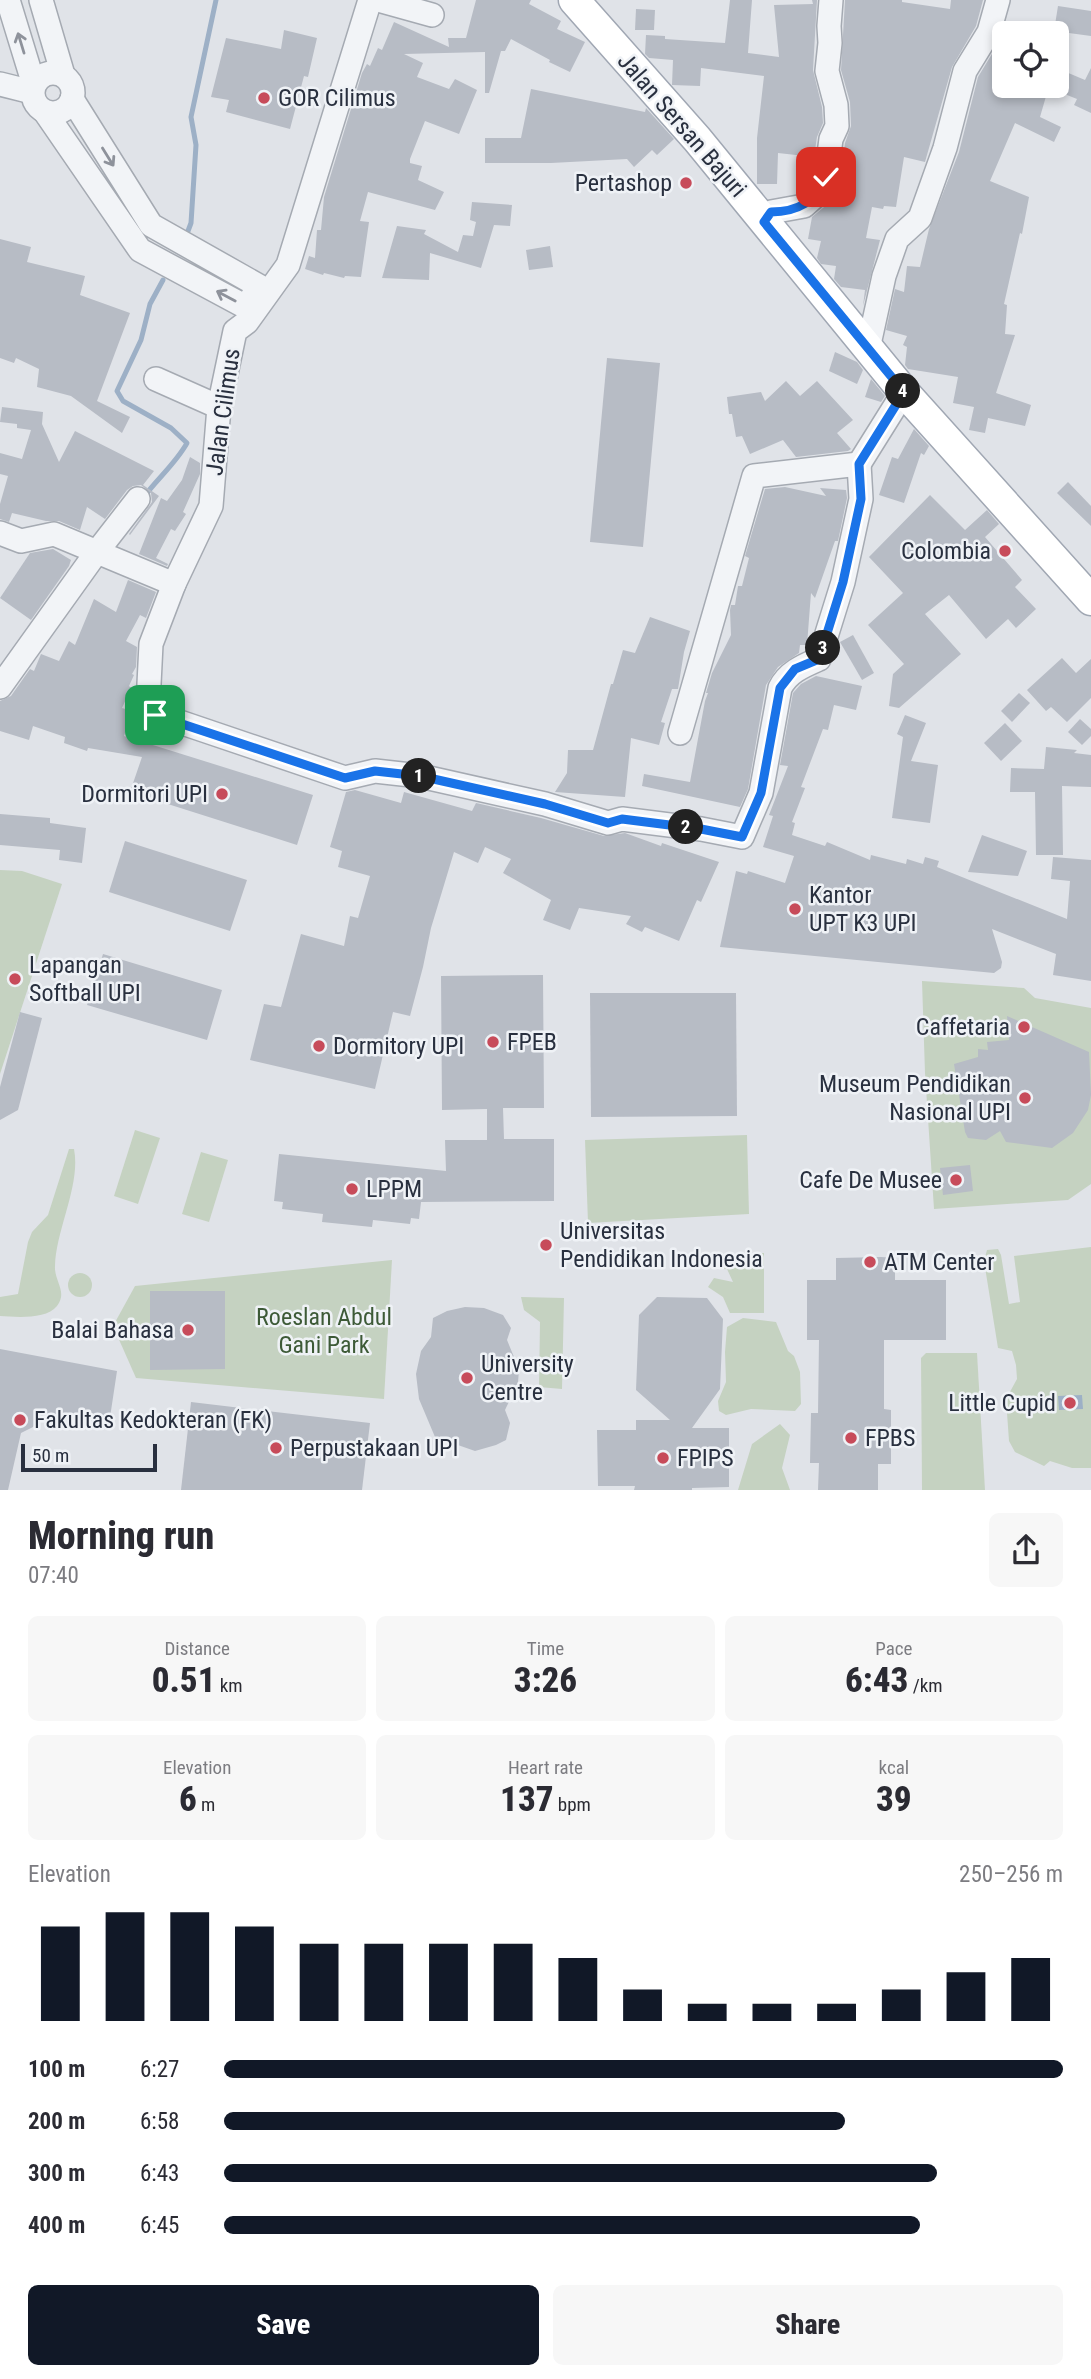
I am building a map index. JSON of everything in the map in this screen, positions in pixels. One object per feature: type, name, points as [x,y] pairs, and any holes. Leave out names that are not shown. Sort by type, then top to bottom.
[{"type":"main road","name":"Jalan Sersan Bajuri","points":[[574,0],[697,139],[904,392],[1091,600]]},
{"type":"street","points":[[8,0],[35,104],[46,113],[141,250],[246,307],[259,286],[151,225],[72,99],[72,85],[63,75],[41,0]]},
{"type":"street","name":"Jalan Cilimus","points":[[370,0],[288,265],[247,322],[235,331],[219,407],[211,506],[174,584],[151,644],[150,707],[146,708],[345,778],[375,771],[420,776],[545,804],[608,823],[622,819],[742,837],[761,793],[780,688],[795,669],[819,659],[843,582],[861,499],[859,464]]},
{"type":"street","points":[[378,0],[432,15]]},
{"type":"street","points":[[764,222],[771,212],[804,206],[822,190],[826,177],[831,139],[837,126],[836,105],[827,71],[831,0]]},
{"type":"street","points":[[868,349],[884,276],[897,239],[920,218],[945,148],[965,71],[989,32],[998,0]]},
{"type":"street","points":[[33,89],[43,75],[63,75]]},
{"type":"street","points":[[0,84],[33,89]]},
{"type":"street","points":[[46,113],[62,111],[72,99]]},
{"type":"street","points":[[156,379],[219,407]]},
{"type":"street","points":[[680,733],[754,476],[859,464],[904,392]]},
{"type":"street","points":[[0,687],[138,499]]},
{"type":"street","points":[[0,533],[22,541],[54,534],[174,584]]},
{"type":"green space","name":"Lapangan Softball UPI","points":[[0,870],[22,871],[62,884],[0,1074]]},
{"type":"green space","points":[[922,981],[1024,988],[1035,998],[1091,1008],[1091,1184],[1068,1200],[934,1209]]},
{"type":"green space","points":[[135,1130],[160,1138],[138,1204],[114,1196]]},
{"type":"green space","points":[[747,1135],[749,1214],[588,1223],[585,1140]]},
{"type":"green space","points":[[69,1149],[74,1149],[74,1177],[59,1237],[55,1266],[61,1291],[60,1301],[52,1310],[38,1316],[0,1316],[0,1297],[18,1294],[28,1242],[32,1232],[48,1215]]},
{"type":"green space","points":[[201,1152],[228,1160],[209,1222],[182,1214]]},
{"type":"green space","points":[[1091,1247],[1091,1468],[1072,1468],[1050,1461],[1044,1466],[1015,1452],[1009,1441],[1006,1399],[1017,1379],[1016,1365],[1012,1351],[998,1348],[984,1261],[987,1250],[998,1249],[1009,1304],[1020,1302],[1014,1256]]},
{"type":"green space","points":[[753,1253],[764,1253],[764,1313],[730,1313],[723,1297],[708,1287],[714,1278],[733,1282],[727,1269],[715,1268],[717,1259],[725,1255],[752,1258]]},
{"type":"green space","name":"Roeslan Abdul Gani Park","points":[[392,1260],[384,1399],[136,1378],[113,1326],[135,1286]]},
{"type":"green space","points":[[80,1273],[88,1277],[92,1285],[88,1293],[80,1297],[72,1293],[68,1285],[72,1277]]},
{"type":"green space","points":[[521,1297],[564,1298],[562,1389],[539,1387],[540,1322],[524,1310]]},
{"type":"green space","points":[[743,1318],[776,1322],[800,1372],[801,1404],[795,1411],[751,1409],[726,1415],[719,1411],[718,1401],[726,1382],[727,1327]]},
{"type":"green space","points":[[926,1353],[977,1353],[985,1490],[922,1490],[921,1358]]},
{"type":"green space","points":[[780,1424],[790,1435],[782,1468],[790,1490],[738,1490],[752,1444]]},
{"type":"water","points":[[1082,1395],[1083,1409],[1059,1410],[1058,1396]]},
{"type":"building","points":[[476,0],[531,0],[529,4],[561,21],[557,29],[585,42],[570,72],[511,39],[505,51],[501,51],[489,93],[485,93],[485,52],[404,54],[423,63],[417,77],[449,89],[455,79],[477,90],[459,134],[425,121],[410,159],[410,163],[422,166],[418,180],[444,192],[435,210],[368,192],[360,221],[369,222],[361,277],[323,275],[305,269],[309,256],[315,258],[317,230],[321,230],[324,197],[367,64],[370,66],[378,48],[382,50],[394,22],[449,47],[448,38],[466,38]]},
{"type":"building","points":[[730,0],[752,0],[748,53],[779,57],[774,5],[813,4],[812,0],[817,0],[813,70],[823,123],[817,137],[814,157],[778,153],[777,184],[757,184],[757,138],[764,76],[701,68],[700,86],[672,85],[673,60],[649,58],[645,54],[646,35],[725,43]]},
{"type":"building","points":[[845,0],[902,0],[950,9],[951,0],[983,0],[976,26],[952,67],[925,162],[904,157],[896,207],[872,207],[866,238],[880,240],[863,306],[865,290],[841,287],[834,279],[836,266],[821,264],[817,258],[821,241],[808,239],[812,217],[829,203],[838,203],[845,143],[851,126],[850,102],[841,70]]},
{"type":"building","points":[[1058,6],[1091,11],[1091,36],[1069,33],[1069,21],[1056,21]]},
{"type":"building","points":[[636,9],[655,10],[654,30],[635,30]]},
{"type":"building","points":[[284,30],[317,38],[308,77],[304,76],[290,129],[226,112],[229,100],[211,97],[226,38],[281,49]]},
{"type":"building","points":[[992,54],[992,98],[1046,98],[1040,117],[1061,127],[1054,142],[1015,123],[990,181],[1029,197],[1004,304],[1007,305],[1005,334],[1015,335],[996,393],[1031,405],[1025,426],[988,418],[985,433],[969,430],[974,407],[953,403],[958,377],[908,369],[905,365],[907,347],[903,345],[907,336],[886,330],[895,289],[904,292],[907,266],[920,267],[929,229],[959,152],[978,77]]},
{"type":"building","points":[[1091,68],[1091,113],[1074,105],[1077,99],[1069,96],[1069,73],[1085,80]]},
{"type":"building","points":[[531,89],[645,112],[646,108],[674,139],[657,155],[652,150],[634,167],[627,159],[485,163],[485,138],[521,138]]},
{"type":"building","points":[[472,202],[512,205],[510,226],[494,225],[481,268],[430,253],[429,280],[382,278],[397,226],[426,230],[424,234],[458,252],[463,235],[473,236],[476,222],[470,220]]},
{"type":"building","points":[[0,239],[31,247],[27,262],[85,276],[80,295],[130,313],[97,401],[130,417],[122,433],[71,396],[37,387],[39,369],[16,358],[14,363],[0,358]]},
{"type":"building","points":[[550,246],[553,267],[529,270],[526,250]]},
{"type":"building","points":[[835,352],[857,362],[863,370],[857,384],[829,371]]},
{"type":"building","points":[[607,358],[660,363],[643,547],[590,542]]},
{"type":"building","points":[[871,379],[885,396],[881,402],[865,397]]},
{"type":"building","points":[[786,381],[800,396],[817,381],[853,420],[837,433],[851,449],[796,457],[783,440],[750,454],[742,436],[736,437],[727,397],[761,392],[765,401]]},
{"type":"building","points":[[2,407],[43,412],[42,424],[59,462],[75,431],[154,471],[143,485],[159,496],[130,535],[152,502],[151,493],[141,485],[127,490],[105,519],[87,507],[80,530],[59,521],[46,521],[12,513],[9,522],[0,519],[0,504],[8,476],[0,474],[0,453],[22,459],[31,430],[17,428],[17,424],[0,422]]},
{"type":"building","points":[[914,429],[929,446],[924,455],[921,453],[904,503],[879,495],[892,457],[898,459]]},
{"type":"building","points":[[190,457],[200,463],[200,474],[183,512],[186,514],[175,531],[171,529],[156,558],[168,564],[167,566],[139,554],[161,498],[167,501],[182,480]]},
{"type":"building","points":[[1068,482],[1091,506],[1091,526],[1057,493]]},
{"type":"building","points":[[785,487],[826,496],[820,488],[846,490],[847,498],[838,541],[835,541],[815,598],[811,593],[807,645],[800,645],[799,653],[778,667],[766,685],[748,789],[740,807],[642,786],[644,774],[690,782],[706,693],[712,673],[731,635],[731,605],[735,605],[738,586],[742,586],[749,558],[745,556],[765,489]]},
{"type":"building","points":[[930,495],[965,530],[987,510],[999,524],[985,537],[1022,580],[1015,587],[1036,609],[1016,628],[1008,619],[986,639],[949,595],[925,614],[961,654],[899,708],[889,706],[893,674],[904,664],[868,625],[903,593],[869,557]]},
{"type":"building","points":[[53,549],[71,560],[31,620],[0,598],[30,553]]},
{"type":"building","points":[[128,580],[156,592],[146,618],[140,615],[126,641],[137,647],[136,667],[129,686],[131,688],[122,708],[132,711],[124,736],[313,795],[297,845],[130,792],[142,757],[88,748],[87,751],[64,743],[65,737],[33,726],[29,740],[0,731],[0,701],[11,696],[30,669],[34,671],[41,654],[59,661],[69,641],[75,645],[94,599],[116,612]]},
{"type":"building","points":[[650,617],[690,631],[678,689],[672,689],[661,722],[665,723],[659,745],[631,738],[625,797],[555,792],[567,773],[568,750],[593,750],[623,650],[635,653]]},
{"type":"building","points":[[853,635],[874,673],[862,680],[840,642]]},
{"type":"building","points":[[1062,658],[1076,673],[1091,659],[1091,698],[1067,722],[1051,707],[1046,711],[1027,690]]},
{"type":"building","points":[[816,676],[862,686],[856,710],[834,705],[828,730],[823,729],[801,787],[805,788],[792,822],[795,823],[792,835],[825,846],[827,842],[870,860],[871,855],[906,864],[907,859],[923,864],[925,857],[939,861],[937,867],[1067,919],[1070,881],[1051,879],[1053,857],[1091,860],[1091,981],[1053,975],[1056,954],[992,929],[1002,962],[1001,968],[994,973],[720,947],[736,871],[747,874],[748,871],[785,883],[794,856],[763,847],[773,816],[769,815],[788,766],[780,765],[793,693],[801,684]]},
{"type":"building","points":[[1019,693],[1030,703],[1012,722],[1001,711]]},
{"type":"building","points":[[905,715],[926,723],[911,761],[938,765],[930,823],[892,818],[903,737],[897,734]]},
{"type":"building","points":[[1080,719],[1091,729],[1091,736],[1082,745],[1068,732]]},
{"type":"building","points":[[1005,723],[1022,741],[1001,761],[984,743]]},
{"type":"building","points":[[1046,747],[1077,750],[1074,753],[1091,755],[1091,787],[1062,786],[1063,855],[1036,855],[1035,792],[1010,792],[1011,768],[1044,769]]},
{"type":"building","points":[[355,790],[401,803],[404,792],[472,811],[476,803],[604,836],[625,833],[719,862],[701,902],[697,900],[679,941],[645,927],[642,932],[626,924],[631,916],[579,908],[570,930],[543,920],[551,900],[503,873],[511,859],[485,847],[478,863],[454,852],[431,928],[410,1016],[393,1012],[375,1089],[250,1060],[264,1004],[281,1007],[301,934],[344,946],[350,916],[358,918],[370,876],[338,867],[342,851],[330,847],[346,792]]},
{"type":"building","points":[[0,814],[50,818],[50,823],[86,828],[82,863],[59,860],[60,850],[0,845]]},
{"type":"building","points":[[982,835],[1027,851],[1018,876],[968,872]]},
{"type":"building","name":"Dormitori UPI","points":[[125,841],[247,880],[230,931],[109,892]]},
{"type":"building","points":[[103,954],[222,990],[207,1040],[87,1005]]},
{"type":"building","name":"FPEB","points":[[543,975],[544,1108],[503,1108],[504,1139],[554,1139],[554,1201],[421,1202],[419,1219],[411,1218],[410,1224],[373,1220],[372,1227],[322,1222],[323,1214],[282,1209],[283,1202],[274,1201],[279,1154],[446,1171],[445,1140],[487,1140],[487,1109],[442,1110],[441,976]]},
{"type":"building","points":[[590,993],[736,993],[737,1116],[591,1117]]},
{"type":"building","points":[[20,1012],[42,1018],[18,1110],[0,1120],[0,1087]]},
{"type":"building","name":"Museum Pendidikan Nasional UPI","points":[[1007,1016],[1089,1052],[1091,1095],[1088,1110],[1073,1133],[1052,1148],[1006,1142],[1000,1131],[986,1140],[968,1138],[965,1132],[954,1064],[978,1057],[978,1049],[988,1050],[987,1042],[1009,1040]]},
{"type":"building","name":"Cafe De Musee","points":[[970,1165],[973,1191],[943,1195],[940,1168]]},
{"type":"building","points":[[836,1258],[895,1258],[895,1280],[946,1280],[946,1340],[884,1340],[884,1409],[891,1410],[891,1464],[878,1464],[878,1490],[818,1490],[819,1463],[810,1463],[811,1413],[818,1413],[819,1340],[807,1340],[807,1280],[836,1280]]},
{"type":"building","name":"Balai Bahasa","points":[[150,1291],[225,1291],[225,1369],[150,1370]]},
{"type":"building","points":[[657,1297],[707,1298],[723,1319],[720,1389],[692,1428],[729,1428],[729,1487],[634,1490],[635,1486],[598,1486],[597,1430],[636,1430],[636,1420],[670,1420],[636,1390],[639,1315]]},
{"type":"building","name":"University Centre","points":[[465,1307],[484,1308],[503,1315],[511,1328],[507,1340],[519,1369],[518,1383],[505,1410],[510,1423],[506,1440],[475,1451],[435,1437],[419,1399],[416,1374],[421,1351],[431,1337],[433,1318]]},
{"type":"building","name":"Fakultas Kedokteran (FK)","points":[[0,1349],[117,1371],[109,1424],[44,1415],[33,1427],[21,1433],[8,1490],[0,1490]]},
{"type":"building","name":"Perpustakaan UPI","points":[[191,1402],[370,1423],[362,1490],[181,1490]]},
{"type":"waterway","points":[[188,231],[191,223],[196,145],[191,117],[216,0]]},
{"type":"waterway","points":[[143,498],[187,443],[171,428],[123,401],[117,391],[141,340],[150,304],[163,280]]},
{"type":"place","name":"GOR Cilimus","points":[[264,98]]},
{"type":"place","name":"Pertashop","points":[[686,183]]},
{"type":"place","name":"Colombia","points":[[1005,551]]},
{"type":"place","name":"Dormitori UPI","points":[[222,794]]},
{"type":"place","name":"Kantor UPT K3 UPI","points":[[795,909]]},
{"type":"place","name":"Lapangan Softball UPI","points":[[15,979]]},
{"type":"place","name":"Caffetaria","points":[[1024,1027]]},
{"type":"place","name":"FPEB","points":[[493,1042]]},
{"type":"place","name":"Dormitory UPI","points":[[319,1046]]},
{"type":"place","name":"Museum Pendidikan Nasional UPI","points":[[1025,1098]]},
{"type":"place","name":"Cafe De Musee","points":[[956,1180]]},
{"type":"place","name":"LPPM","points":[[352,1189]]},
{"type":"place","name":"Universitas Pendidikan Indonesia","points":[[546,1245]]},
{"type":"place","name":"ATM Center","points":[[870,1262]]},
{"type":"place","name":"Balai Bahasa","points":[[188,1330]]},
{"type":"place","name":"University Centre","points":[[467,1378]]},
{"type":"place","name":"Little Cupid","points":[[1070,1403]]},
{"type":"place","name":"Fakultas Kedokteran (FK)","points":[[20,1420]]},
{"type":"place","name":"FPBS","points":[[851,1438]]},
{"type":"place","name":"Perpustakaan UPI","points":[[276,1448]]},
{"type":"place","name":"FPIPS","points":[[663,1458]]},
{"type":"route","points":[[155,715],[345,778],[375,771],[420,776],[545,804],[608,823],[622,819],[742,837],[761,793],[780,688],[795,669],[819,659],[843,582],[861,499],[859,464],[904,392],[764,222],[771,212],[804,206],[822,190],[826,177]]}]
